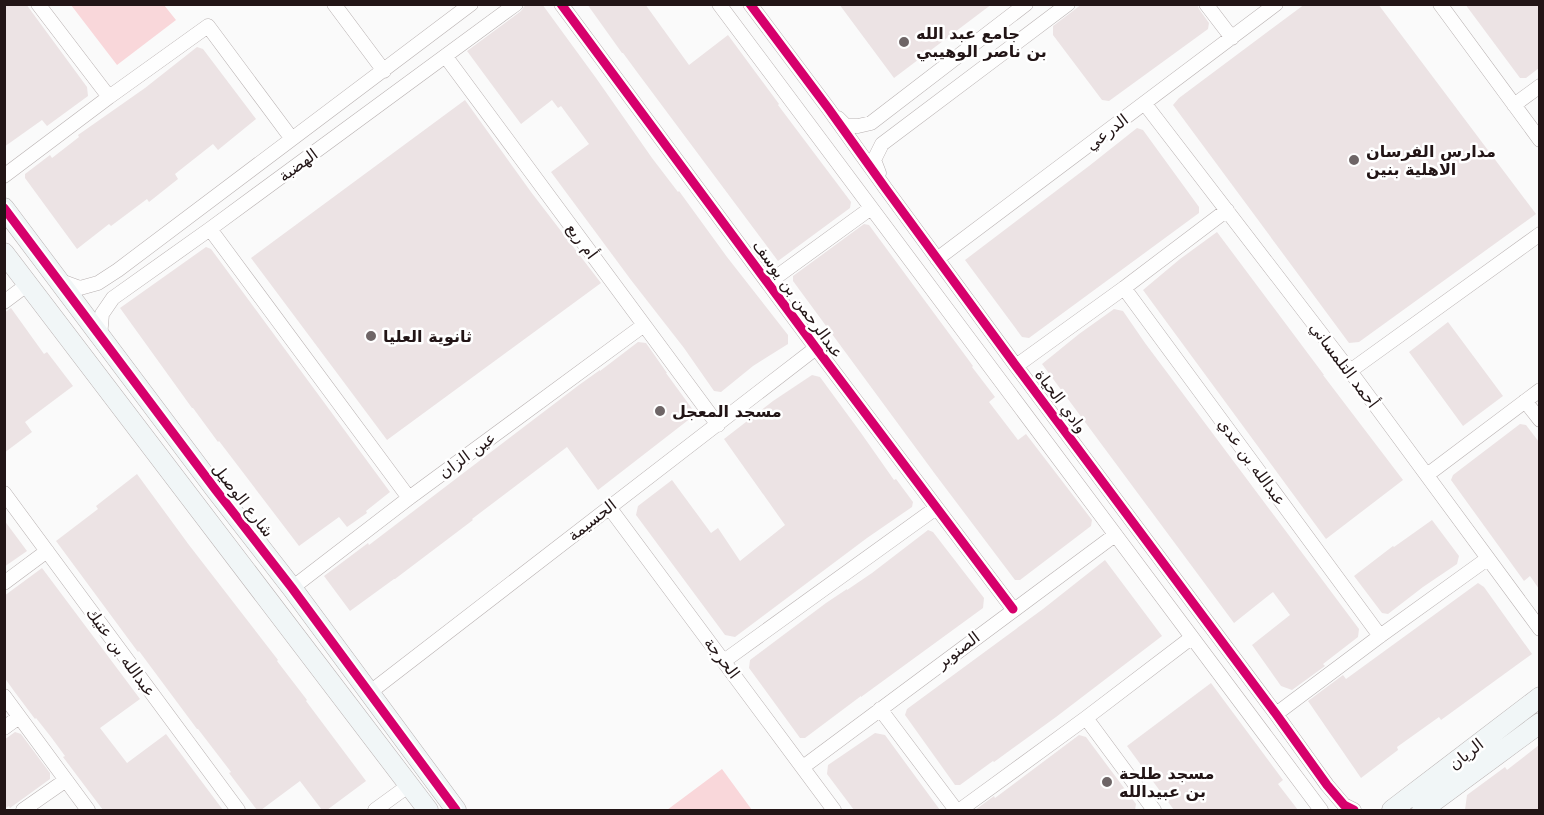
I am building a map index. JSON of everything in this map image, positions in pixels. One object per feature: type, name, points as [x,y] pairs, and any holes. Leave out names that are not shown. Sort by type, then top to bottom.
[{"type":"street","points":[[38,4],[109,97]]},
{"type":"street","points":[[334,4],[384,71]]},
{"type":"street","name":"الهضبة","points":[[57,279],[80,288],[98,282],[471,4]]},
{"type":"street","name":"الهضبة","points":[[100,337],[102,314],[112,298],[210,229],[516,4]]},
{"type":"street","name":"عبدالرحمن بن يوسف","points":[[561,4],[1013,609]]},
{"type":"street","points":[[719,4],[1321,810]]},
{"type":"street","points":[[886,189],[874,160],[882,144],[1068,4]]},
{"type":"street","points":[[1206,4],[1232,38]]},
{"type":"street","name":"الدرعي","points":[[937,259],[1276,4]]},
{"type":"street","points":[[1440,4],[1539,140]]},
{"type":"street","name":"وادي الحياة","points":[[752,5],[937,259],[1316,770],[1344,805],[1354,810]]},
{"type":"street","points":[[828,108],[846,126],[872,123],[1024,5]]},
{"type":"street","points":[[4,176],[208,26],[292,139]]},
{"type":"street","name":"أم ريع","points":[[446,57],[718,425]]},
{"type":"street","points":[[1514,105],[1539,86]]},
{"type":"street","name":"أحمد التلمساني","points":[[1145,104],[1350,371],[1539,629]]},
{"type":"street","name":"شارع الوصيل","points":[[4,208],[292,588],[456,810]]},
{"type":"street","points":[[768,283],[871,208]]},
{"type":"street","points":[[1016,366],[1227,210]]},
{"type":"street","points":[[210,229],[409,498]]},
{"type":"street","points":[[1350,371],[1539,234]]},
{"type":"street","points":[[142,251],[154,268]]},
{"type":"street","points":[[4,253],[428,810]]},
{"type":"street","points":[[4,302],[28,284]]},
{"type":"street","name":"عبدالله بن عدي","points":[[1124,288],[1380,636]]},
{"type":"street","name":"عين الزان","points":[[292,588],[409,498],[644,325]]},
{"type":"street","name":"الحسيمة","points":[[369,693],[816,348]]},
{"type":"street","points":[[1427,476],[1539,390]]},
{"type":"street","points":[[1525,401],[1539,420]]},
{"type":"street","points":[[196,505],[215,489]]},
{"type":"street","name":"عبدالله بن عتيك","points":[[4,493],[238,810]]},
{"type":"street","name":"الحرجة","points":[[609,507],[834,810]]},
{"type":"street","points":[[724,661],[936,508]]},
{"type":"street","name":"الصنوبر","points":[[803,767],[1115,535]]},
{"type":"street","points":[[4,583],[47,551]]},
{"type":"street","points":[[1276,714],[1487,559]]},
{"type":"street","points":[[880,709],[958,810],[1086,718],[1191,638]]},
{"type":"street","points":[[4,696],[88,810]]},
{"type":"street","name":"الريان","points":[[1392,810],[1539,697]]},
{"type":"street","points":[[4,728],[19,717]]},
{"type":"street","points":[[1086,718],[1154,810]]},
{"type":"street","name":"الريان","points":[[1422,810],[1439,803],[1539,723]]},
{"type":"street","points":[[1301,782],[1316,770]]},
{"type":"street","points":[[24,810],[66,780]]},
{"type":"street","points":[[375,810],[408,786]]},
{"type":"shaded area","points":[[71,5],[164,5],[176,20],[117,65]]},
{"type":"shaded area","points":[[722,769],[752,810],[667,810]]},
{"type":"building","points":[[4,4],[26,4],[87,87],[88,96],[47,126],[42,120],[4,147]]},
{"type":"building","points":[[526,4],[542,4],[652,158],[788,335],[788,344],[753,366],[721,392],[714,391],[551,172],[589,144],[561,106],[558,108],[552,100],[521,124],[467,51],[521,11]]},
{"type":"building","points":[[587,4],[645,4],[689,65],[728,35],[851,202],[850,208],[778,261]]},
{"type":"building","name":"جامع عبد الله بن ناصر الوهيبي","points":[[839,4],[992,4],[894,78]]},
{"type":"building","points":[[1082,4],[1197,4],[1209,23],[1208,29],[1109,101],[1102,100],[1053,35],[1053,26]]},
{"type":"building","name":"مدارس الفرسان الاهلية بنين","points":[[1305,4],[1378,4],[1536,214],[1359,342],[1349,343],[1173,105],[1179,98]]},
{"type":"building","points":[[1465,4],[1539,4],[1539,68],[1526,78],[1520,78]]},
{"type":"building","points":[[197,47],[203,49],[256,119],[218,150],[213,144],[175,174],[178,179],[149,202],[147,199],[77,249],[25,178],[25,174],[50,155],[52,158],[79,137],[78,135],[145,88]]},
{"type":"building","points":[[465,100],[531,192],[601,283],[387,440],[251,258]]},
{"type":"building","points":[[1137,128],[1143,130],[1199,207],[1199,213],[1029,338],[1022,337],[965,260]]},
{"type":"building","points":[[864,224],[869,225],[973,366],[995,397],[989,402],[1018,440],[1026,434],[1092,520],[1091,526],[1020,580],[1015,580],[793,281],[793,276]]},
{"type":"building","points":[[1217,232],[1403,480],[1326,539],[1143,290]]},
{"type":"building","points":[[206,247],[211,249],[390,492],[347,527],[339,517],[299,546],[192,408],[120,308]]},
{"type":"building","points":[[11,308],[44,354],[47,352],[73,386],[25,422],[32,432],[4,453],[4,313]]},
{"type":"building","points":[[1114,309],[1123,311],[1359,629],[1358,637],[1323,664],[1325,666],[1292,690],[1281,686],[1252,645],[1290,615],[1273,592],[1234,623],[1042,364]]},
{"type":"building","points":[[1448,322],[1503,396],[1463,426],[1409,352]]},
{"type":"building","points":[[638,342],[646,343],[696,414],[598,490],[567,447],[350,611],[324,576],[368,543],[369,545]]},
{"type":"building","points":[[812,375],[820,377],[894,480],[896,479],[913,502],[912,507],[735,637],[725,635],[636,515],[638,506],[672,480],[711,533],[718,528],[740,561],[785,525],[724,439],[773,401]]},
{"type":"building","points":[[1520,424],[1526,425],[1539,442],[1539,589],[1530,576],[1524,581],[1451,480],[1453,475]]},
{"type":"building","points":[[137,474],[278,660],[366,781],[327,810],[322,810],[300,781],[261,810],[257,810],[229,773],[231,772],[56,541],[98,509],[96,506]]},
{"type":"building","points":[[4,520],[27,551],[4,567]]},
{"type":"building","points":[[1432,520],[1459,556],[1457,564],[1388,614],[1382,613],[1354,576]]},
{"type":"building","points":[[928,530],[933,532],[984,598],[983,608],[805,738],[800,738],[749,668],[750,660]]},
{"type":"building","points":[[1105,560],[1162,636],[994,762],[960,785],[955,785],[905,715],[907,709],[1043,609]]},
{"type":"building","points":[[42,568],[140,699],[100,728],[127,763],[166,734],[223,810],[103,810],[63,757],[65,756],[4,677],[4,596]]},
{"type":"building","points":[[1478,583],[1484,587],[1532,654],[1441,720],[1439,717],[1397,747],[1398,750],[1361,778],[1308,701],[1343,675],[1346,679]]},
{"type":"building","points":[[1211,683],[1283,780],[1278,784],[1298,810],[1174,810],[1127,746]]},
{"type":"building","points":[[15,732],[21,734],[50,773],[50,779],[10,808],[9,806],[4,809],[4,740]]},
{"type":"building","points":[[875,733],[885,735],[940,810],[854,810],[827,774],[828,765]]},
{"type":"building","points":[[1079,735],[1086,737],[1136,804],[1135,810],[975,810],[994,796],[995,798]]},
{"type":"building","points":[[1539,745],[1539,810],[1465,810],[1467,795],[1505,767],[1507,770]]},
{"type":"cycle path","points":[[561,4],[1013,609]]},
{"type":"cycle path","points":[[750,4],[1327,785],[1344,805],[1354,810]]},
{"type":"cycle path","points":[[4,208],[292,588],[456,810]]},
{"type":"place","name":"جامع عبد الله بن ناصر الوهيبي","points":[[904,42]]},
{"type":"place","name":"مدارس الفرسان الاهلية بنين","points":[[1354,160]]},
{"type":"place","name":"ثانوية العليا","points":[[371,336]]},
{"type":"place","name":"مسجد المعجل","points":[[660,411]]},
{"type":"place","name":"مسجد طلحة بن عبيدالله","points":[[1107,782]]}]
